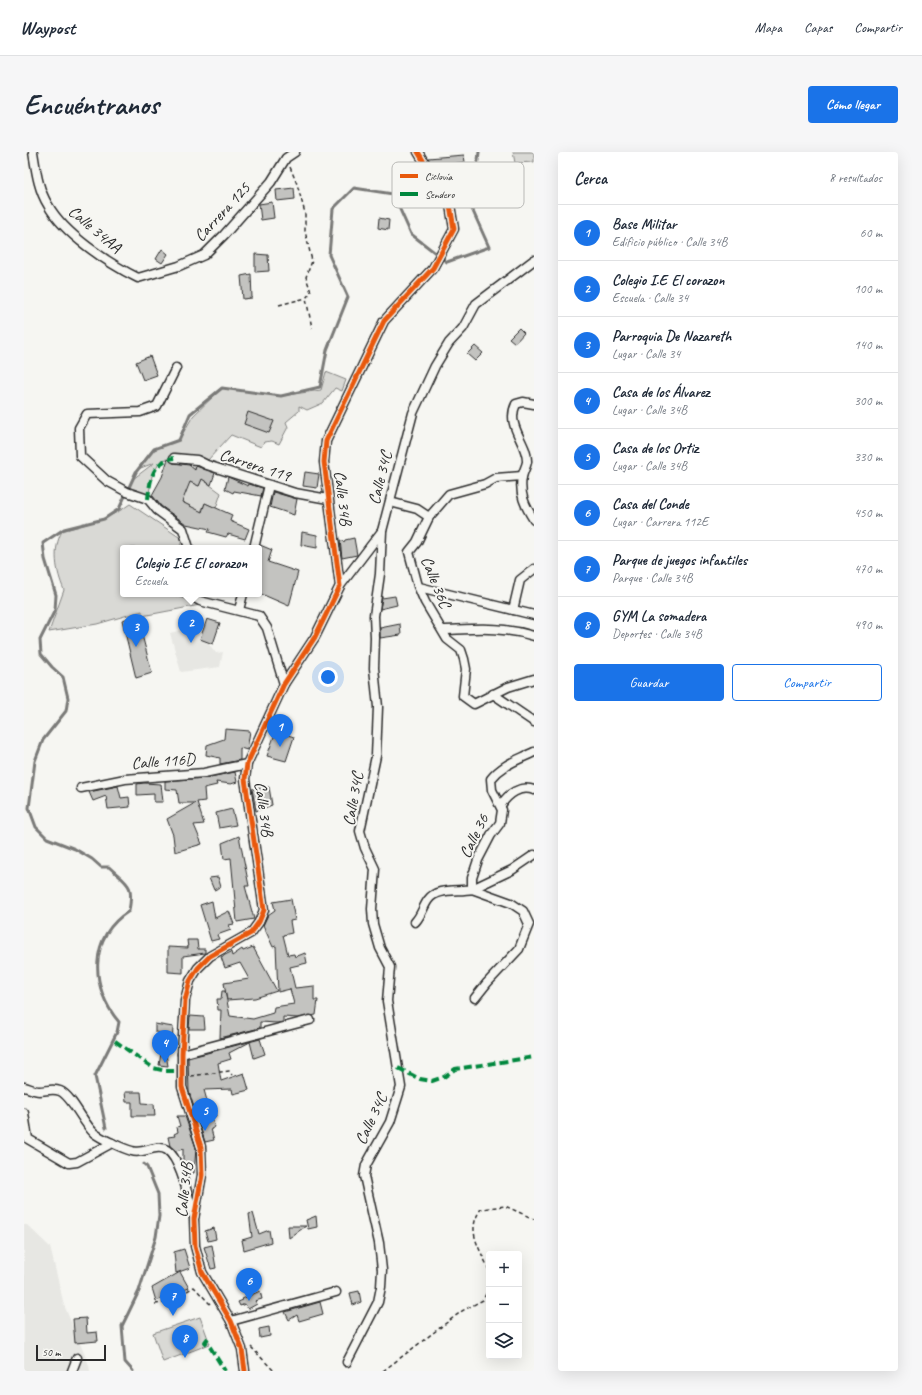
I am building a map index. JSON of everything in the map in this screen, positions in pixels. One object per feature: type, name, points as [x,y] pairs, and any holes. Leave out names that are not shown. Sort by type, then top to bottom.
[{"type":"street","name":"Calle 34AA","points":[[33,152],[38,184],[48,205],[60,222],[78,238],[121,269],[138,278],[156,274]]},
{"type":"street","name":"Carrera 125","points":[[156,274],[179,266],[204,254],[224,235],[271,182],[286,158],[295,152]]},
{"type":"street","name":"Calle 34B","points":[[418,152],[424,162]]},
{"type":"street","name":"Calle 34B","points":[[340,586],[324,462],[326,441],[384,321],[436,262],[454,230],[450,208]]},
{"type":"street","name":"Calle 34C","points":[[347,1362],[378,1302],[381,1286],[382,1270],[379,1244],[364,1176],[366,1165],[390,1122],[401,1087],[387,1001],[390,968],[380,948],[373,924],[372,909],[375,869],[365,848],[360,831],[376,756],[378,724],[374,668],[374,616],[380,574],[382,531],[413,413],[435,366],[449,343],[463,328],[476,304],[534,260]]},
{"type":"street","points":[[176,368],[157,406],[140,412],[87,414],[79,428],[80,456],[107,481],[127,492],[150,501],[157,510],[183,529],[187,545]]},
{"type":"street","points":[[534,404],[516,404],[513,410],[514,426],[524,450],[527,462],[522,476],[521,491],[523,502],[534,520]]},
{"type":"street","name":"Carrera 119","points":[[174,458],[197,460],[207,465],[268,485],[295,493],[328,499]]},
{"type":"street","name":"Calle 36C","points":[[493,694],[474,704],[463,696],[466,669],[461,650],[447,639],[443,630],[427,607],[418,587],[409,552],[417,542],[429,517],[449,494],[485,484],[496,478],[522,476]]},
{"type":"street","points":[[255,545],[268,485]]},
{"type":"street","points":[[390,502],[404,504],[429,517]]},
{"type":"street","name":"Calle 34B","points":[[245,1371],[242,1349],[231,1321],[202,1272],[194,1246],[194,1219],[202,1175],[201,1147],[189,1114],[182,1087],[185,1000],[198,968],[210,956],[251,933],[259,922],[264,910],[245,790],[247,764],[284,684],[315,637],[340,586],[382,531]]},
{"type":"street","points":[[513,610],[520,580],[534,569]]},
{"type":"street","points":[[418,587],[534,615]]},
{"type":"street","points":[[193,597],[200,601],[259,616],[267,628],[284,684]]},
{"type":"street","points":[[239,610],[243,597]]},
{"type":"street","points":[[443,630],[475,630],[483,627],[534,636]]},
{"type":"street","points":[[493,694],[534,679]]},
{"type":"street","points":[[493,694],[534,722]]},
{"type":"street","name":"Calle 36","points":[[472,889],[472,878],[478,860],[491,835],[500,823],[502,810],[501,805],[492,790],[491,779],[497,770],[513,760],[534,752]]},
{"type":"street","name":"Calle 116D","points":[[81,788],[125,779],[204,773],[247,764]]},
{"type":"street","points":[[501,805],[505,798],[516,790],[529,788],[534,790]]},
{"type":"street","points":[[415,922],[428,900],[439,891],[458,892],[472,889],[506,874],[534,855]]},
{"type":"street","points":[[472,889],[511,904],[523,911],[528,924],[519,949],[487,982],[475,998]]},
{"type":"street","points":[[182,1054],[310,1020]]},
{"type":"street","points":[[24,1087],[37,1091],[60,1091],[66,1095],[81,1118],[95,1134],[112,1143],[137,1152],[145,1152],[152,1148],[162,1148],[168,1150],[176,1160],[194,1219]]},
{"type":"street","points":[[24,1113],[28,1140],[69,1162],[77,1162],[112,1143]]},
{"type":"street","points":[[231,1321],[336,1292]]},
{"type":"street","points":[[72,1371],[77,1358]]},
{"type":"path","points":[[279,305],[306,298],[310,292],[306,277],[312,261],[301,198],[286,158]]},
{"type":"path","points":[[306,298],[312,328]]},
{"type":"path","points":[[182,1078],[229,1071],[232,1075]]},
{"type":"path","points":[[486,1263],[475,1239],[474,1219],[481,1209],[505,1206],[534,1219]]},
{"type":"path","points":[[155,1304],[168,1302],[194,1287]]},
{"type":"path","points":[[383,1371],[462,1311],[483,1300],[486,1294]]},
{"type":"shaded area","points":[[513,152],[534,152],[534,162],[515,162]]},
{"type":"shaded area","points":[[326,372],[346,380],[342,391],[335,388],[323,403],[307,410],[299,406],[299,411],[286,422],[288,427],[279,444],[272,441],[264,442],[261,447],[231,435],[207,461],[174,458],[161,460],[152,476],[148,499],[127,492],[133,479],[154,463],[138,469],[154,449],[179,440],[193,416],[222,388],[281,396],[321,390]]},
{"type":"shaded area","points":[[185,461],[197,463],[190,482],[199,486],[202,479],[221,493],[216,508],[205,503],[201,512],[191,509],[192,507],[182,502],[176,492],[189,464]]},
{"type":"shaded area","points":[[130,504],[182,539],[181,545],[120,545],[120,597],[180,597],[200,605],[142,616],[142,611],[97,624],[49,632],[64,590],[56,560],[57,546],[62,531],[106,517]]},
{"type":"shaded area","points":[[182,630],[184,634],[194,631],[199,632],[216,653],[223,652],[220,667],[181,672],[170,633]]},
{"type":"shaded area","points":[[24,1225],[27,1225],[50,1247],[64,1305],[89,1365],[90,1371],[24,1371]]},
{"type":"shaded area","points":[[200,1317],[210,1344],[163,1362],[153,1333]]},
{"type":"building","points":[[464,155],[465,162],[430,162],[428,158]]},
{"type":"building","points":[[294,188],[295,199],[277,201],[276,190]]},
{"type":"building","points":[[272,202],[274,218],[261,220],[259,204]]},
{"type":"building","points":[[379,218],[389,220],[388,230],[378,228]]},
{"type":"building","points":[[162,249],[168,254],[162,263],[156,259]]},
{"type":"building","points":[[255,254],[268,255],[269,271],[255,272]]},
{"type":"building","points":[[251,274],[252,298],[243,299],[241,276]]},
{"type":"building","points":[[519,328],[524,333],[515,343],[509,338]]},
{"type":"building","points":[[475,346],[483,353],[475,361],[467,354]]},
{"type":"building","points":[[150,356],[157,375],[143,380],[136,362]]},
{"type":"building","points":[[248,412],[274,421],[269,433],[244,424]]},
{"type":"building","points":[[168,459],[173,463],[189,465],[195,470],[196,466],[215,473],[211,485],[202,479],[199,486],[190,482],[182,502],[202,512],[205,503],[232,515],[230,521],[249,529],[245,539],[228,534],[226,537],[208,532],[210,529],[186,524],[161,506],[152,495],[162,477]]},
{"type":"building","points":[[305,472],[319,474],[317,488],[303,486]]},
{"type":"building","points":[[228,477],[248,486],[249,484],[263,488],[261,496],[234,491],[233,493],[225,489]]},
{"type":"building","points":[[273,492],[297,499],[294,515],[270,507]]},
{"type":"building","points":[[302,532],[317,535],[317,548],[301,545]]},
{"type":"building","points":[[354,538],[357,555],[342,558],[340,540],[344,542],[345,540]]},
{"type":"building","points":[[262,546],[272,550],[268,562],[298,572],[289,606],[262,594]]},
{"type":"building","points":[[395,596],[397,605],[380,609],[382,598]]},
{"type":"building","points":[[137,616],[152,673],[136,678],[122,620]]},
{"type":"building","points":[[207,619],[220,623],[213,644],[200,639]]},
{"type":"building","points":[[400,624],[401,635],[380,638],[380,628]]},
{"type":"building","points":[[225,729],[250,731],[247,750],[240,748],[240,760],[220,764],[220,758],[206,755],[207,745],[224,739]]},
{"type":"building","points":[[276,731],[294,737],[286,761],[267,756]]},
{"type":"building","points":[[235,772],[237,782],[231,784],[216,782],[217,785],[204,788],[205,801],[197,802],[204,824],[194,825],[202,844],[175,852],[173,835],[167,819],[195,803],[179,803],[177,790],[165,789],[165,781],[205,778]]},
{"type":"building","points":[[137,784],[161,784],[163,802],[154,802],[154,794],[137,795]]},
{"type":"building","points":[[118,786],[121,798],[129,797],[130,807],[108,809],[106,796],[93,801],[89,792]]},
{"type":"building","points":[[269,787],[272,805],[256,811],[252,789]]},
{"type":"building","points":[[232,809],[236,825],[219,828],[216,813]]},
{"type":"building","points":[[239,836],[249,886],[245,886],[254,919],[237,922],[231,858],[224,859],[222,843]]},
{"type":"building","points":[[218,877],[221,887],[214,890],[209,878]]},
{"type":"building","points":[[291,899],[295,920],[290,921],[292,933],[283,935],[288,955],[294,954],[295,957],[305,953],[307,963],[290,967],[295,988],[314,986],[314,1000],[318,1000],[316,1015],[298,1018],[283,1017],[283,1022],[277,1023],[260,1022],[260,1028],[220,1038],[221,1010],[218,1010],[217,999],[221,999],[222,991],[225,991],[230,1016],[253,1019],[273,1013],[274,1007],[294,1004],[290,989],[278,992],[276,946],[273,947],[263,925],[268,915],[275,910],[273,902]]},
{"type":"building","points":[[212,901],[215,918],[229,911],[234,924],[229,925],[231,930],[217,935],[219,939],[211,941],[200,905]]},
{"type":"building","points":[[187,940],[197,940],[198,949],[205,949],[205,953],[183,956],[183,973],[168,972],[168,947],[188,948]]},
{"type":"building","points":[[253,947],[277,991],[255,998],[227,1000],[224,983],[249,979],[240,963],[225,968],[221,957],[231,952],[232,956],[242,949],[243,951]]},
{"type":"building","points":[[190,1016],[204,1017],[205,1029],[189,1029]]},
{"type":"building","points":[[155,1024],[173,1027],[172,1046],[165,1048],[168,1066],[159,1065],[162,1048],[159,1047],[161,1033],[155,1032]]},
{"type":"building","points":[[260,1039],[265,1054],[254,1058],[250,1042],[229,1053],[231,1059],[218,1063],[221,1081],[244,1073],[249,1090],[233,1094],[232,1089],[204,1090],[209,1108],[214,1107],[216,1116],[211,1117],[215,1127],[211,1129],[214,1140],[205,1142],[189,1092],[188,1058]]},
{"type":"building","points":[[125,1092],[141,1092],[142,1103],[154,1104],[155,1116],[132,1116],[132,1102],[126,1102]]},
{"type":"building","points":[[177,1116],[185,1116],[196,1148],[194,1173],[187,1173],[183,1163],[183,1149],[176,1151],[170,1146],[168,1137],[175,1136],[174,1134],[178,1132],[177,1127],[180,1126]]},
{"type":"building","points":[[253,1213],[259,1234],[269,1230],[271,1242],[244,1250],[242,1240],[252,1237],[249,1214]]},
{"type":"building","points":[[316,1216],[317,1227],[308,1229],[306,1220]]},
{"type":"building","points":[[288,1226],[306,1226],[289,1238]]},
{"type":"building","points":[[214,1228],[216,1239],[208,1241],[205,1231]]},
{"type":"building","points":[[212,1245],[216,1268],[211,1269],[204,1247]]},
{"type":"building","points":[[184,1249],[190,1268],[176,1273],[174,1252]]},
{"type":"building","points":[[180,1272],[189,1288],[156,1301],[152,1288]]},
{"type":"building","points":[[260,1291],[262,1299],[255,1301],[257,1304],[248,1309],[245,1304],[240,1306],[238,1302],[243,1300],[242,1299]]},
{"type":"building","points":[[359,1291],[361,1302],[353,1305],[350,1293]]},
{"type":"building","points":[[320,1302],[323,1314],[299,1321],[297,1315],[289,1320],[285,1312]]},
{"type":"building","points":[[86,1318],[87,1333],[97,1332],[98,1341],[75,1343],[73,1319]]},
{"type":"building","points":[[269,1327],[270,1336],[260,1338],[259,1329]]},
{"type":"waterway","points":[[478,162],[479,152]]},
{"type":"waterway","points":[[106,1128],[95,1076],[117,1032],[119,1022],[109,1009],[103,994],[99,979],[98,964],[100,949],[106,935],[116,922],[129,911],[131,895],[125,881],[109,867],[101,867],[92,859],[75,849],[47,838],[36,827],[29,808],[35,761],[43,740],[66,711],[68,698],[63,677],[41,654],[40,640],[55,610],[56,595],[45,559],[43,543],[64,529],[104,519],[119,509],[136,472],[154,449],[179,440],[190,414],[222,388],[281,396],[320,387],[327,350],[348,297],[329,255],[333,209],[354,188],[392,194]]},
{"type":"waterway","points":[[399,208],[411,234],[447,262],[489,247],[472,208]]},
{"type":"waterway","points":[[133,1371],[125,1362],[122,1326],[139,1291],[156,1237],[159,1216],[158,1194],[147,1167],[144,1164]]},
{"type":"marked path","points":[[148,499],[151,479],[157,468],[161,463],[174,458]]},
{"type":"marked path","points":[[115,1041],[153,1068],[166,1071],[182,1071]]},
{"type":"marked path","points":[[398,1068],[420,1079],[432,1081],[444,1077],[455,1069],[534,1057]]},
{"type":"marked path","points":[[208,1338],[205,1342],[210,1347],[225,1371]]},
{"type":"cycle path","points":[[418,152],[424,162]]},
{"type":"cycle path","points":[[245,1371],[242,1349],[231,1321],[202,1272],[195,1246],[194,1219],[202,1175],[201,1147],[182,1087],[185,1000],[190,981],[198,968],[210,956],[251,933],[259,922],[264,910],[245,779],[247,764],[284,684],[315,637],[340,586],[324,462],[326,441],[384,321],[433,268],[454,229],[450,208]]},
{"type":"place","name":"Colegio I.E El corazon","points":[[191,643]]},
{"type":"place","name":"Parroquia De Nazareth","points":[[136,647]]},
{"type":"place","name":"Base Militar","points":[[280,747]]},
{"type":"place","name":"Casa de los Álvarez","points":[[165,1063]]},
{"type":"place","name":"Casa de los Ortiz","points":[[205,1131]]},
{"type":"place","name":"Casa del Conde","points":[[249,1301]]},
{"type":"place","name":"Parque de juegos infantiles","points":[[173,1316]]},
{"type":"place","name":"GYM La somadera","points":[[185,1358]]}]
